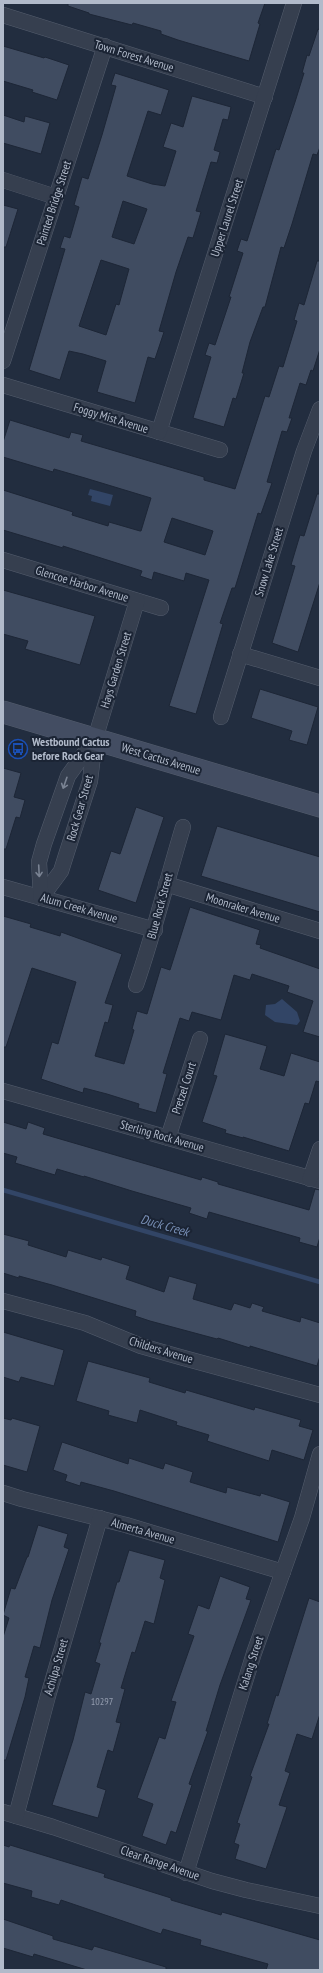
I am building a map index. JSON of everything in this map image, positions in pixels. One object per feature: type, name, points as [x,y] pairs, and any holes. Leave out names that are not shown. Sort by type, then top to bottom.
[{"type":"main road","name":"West Cactus Avenue","points":[[3,712],[320,806]]},
{"type":"street","name":"Upper Laurel Street","points":[[159,432],[294,3]]},
{"type":"street","name":"Town Forest Avenue","points":[[3,14],[265,97]]},
{"type":"street","name":"Painted Bridge Street","points":[[3,361],[105,46]]},
{"type":"street","points":[[3,180],[56,197]]},
{"type":"street","name":"Foggy Mist Avenue","points":[[3,386],[220,450]]},
{"type":"street","name":"Snow Lake Street","points":[[221,717],[304,451],[320,409]]},
{"type":"street","name":"Glencoe Harbor Avenue","points":[[3,560],[161,608]]},
{"type":"street","name":"Hays Garden Street","points":[[95,739],[137,601]]},
{"type":"street","points":[[240,654],[320,678]]},
{"type":"street","name":"Rock Gear Street","points":[[41,898],[39,862],[68,776],[95,739]]},
{"type":"street","name":"Rock Gear Street","points":[[41,898],[61,871],[90,781],[95,739]]},
{"type":"street","name":"Blue Rock Street","points":[[136,985],[155,930],[166,884],[183,827]]},
{"type":"street","name":"Moonraker Avenue","points":[[166,884],[320,931]]},
{"type":"street","name":"Alum Creek Avenue","points":[[3,887],[155,930]]},
{"type":"street","name":"Pretzel Court","points":[[168,1138],[200,1039]]},
{"type":"street","name":"Sterling Rock Avenue","points":[[3,1091],[315,1180]]},
{"type":"street","points":[[315,1180],[320,1149]]},
{"type":"street","name":"Childers Avenue","points":[[3,1301],[85,1323],[141,1346],[320,1395]]},
{"type":"street","name":"Kalang Street","points":[[186,1873],[254,1653],[302,1518],[320,1454]]},
{"type":"street","name":"Almerta Avenue","points":[[3,1493],[100,1518],[283,1572]]},
{"type":"street","name":"Achilpa Street","points":[[9,1814],[48,1696],[100,1518]]},
{"type":"street","name":"Clear Range Avenue","points":[[9,1814],[53,1826],[186,1873],[246,1890],[320,1906]]},
{"type":"water","points":[[90,489],[113,495],[110,506],[91,501],[92,496],[88,495]]},
{"type":"water","points":[[282,999],[297,1012],[300,1021],[297,1025],[275,1022],[265,1015],[266,1005],[275,1004]]},
{"type":"building","points":[[68,3],[265,3],[258,23],[260,24],[249,61],[178,40],[161,34],[161,31],[133,23],[132,25],[89,14],[68,6]]},
{"type":"building","points":[[318,29],[320,30],[320,147],[317,155],[313,154],[284,248],[281,247],[265,307],[263,307],[250,342],[242,373],[244,373],[236,399],[233,398],[224,427],[193,418],[211,357],[205,355],[209,343],[215,345],[231,297],[229,297],[243,253],[237,251],[241,239],[247,241],[276,149],[279,150],[295,102],[304,73],[302,73],[307,55],[309,56]]},
{"type":"building","points":[[3,46],[69,65],[57,100],[32,92],[33,90],[3,81]]},
{"type":"building","points":[[115,73],[169,90],[161,115],[148,111],[127,176],[152,184],[165,186],[176,151],[163,147],[171,123],[183,127],[192,96],[231,107],[228,120],[223,119],[214,150],[220,152],[217,163],[211,162],[196,211],[201,212],[193,238],[188,237],[176,272],[159,331],[164,332],[155,359],[148,357],[135,403],[97,392],[106,361],[69,351],[60,380],[29,370],[65,249],[60,248],[64,236],[70,238],[79,207],[74,205],[82,177],[88,179],[102,135],[116,86],[111,85]],"holes":[[[123,201],[147,209],[134,244],[112,237]],[[101,260],[129,269],[119,305],[116,304],[106,335],[79,326]]]},
{"type":"building","points":[[3,115],[24,122],[25,116],[50,123],[41,154],[3,143]]},
{"type":"building","points":[[3,205],[18,209],[6,247],[3,247]]},
{"type":"building","points":[[317,261],[320,261],[320,349],[313,371],[311,370],[306,385],[300,383],[289,418],[292,418],[287,432],[282,431],[267,482],[272,483],[261,514],[258,513],[235,588],[232,588],[220,623],[223,624],[196,714],[169,706],[209,580],[186,573],[184,581],[154,572],[152,580],[140,576],[142,571],[63,546],[63,548],[3,530],[3,490],[73,512],[72,515],[108,526],[109,522],[140,531],[151,498],[54,469],[53,472],[3,457],[3,442],[10,420],[69,438],[71,432],[83,435],[81,441],[204,477],[204,480],[235,489],[265,396],[269,397],[279,366],[283,367],[297,321],[294,320],[299,303],[304,305]],"holes":[[[172,518],[213,531],[205,555],[164,542]]]},
{"type":"building","points":[[317,494],[320,494],[320,582],[298,652],[272,643],[295,566],[291,565],[300,535],[304,536]]},
{"type":"building","points":[[3,590],[95,616],[80,665],[25,649],[28,641],[3,634]]},
{"type":"building","points":[[260,689],[318,707],[307,745],[289,740],[292,731],[251,718]]},
{"type":"building","points":[[3,768],[21,773],[14,797],[25,800],[20,818],[16,817],[6,849],[3,849]]},
{"type":"building","points":[[136,807],[164,817],[136,903],[98,890],[111,851],[120,854]]},
{"type":"building","points":[[217,826],[320,857],[320,912],[201,876]]},
{"type":"building","points":[[190,907],[260,930],[256,944],[261,945],[260,948],[320,969],[320,1037],[303,1032],[313,1001],[287,992],[289,986],[252,974],[250,980],[234,975],[221,1020],[192,1012],[189,1021],[180,1018],[163,1073],[167,1074],[156,1113],[138,1108],[139,1104],[107,1094],[84,1088],[83,1093],[41,1079],[52,1042],[58,1044],[76,982],[32,968],[6,1047],[3,1047],[3,916],[31,924],[30,927],[60,936],[61,932],[122,954],[105,1003],[113,1005],[108,1023],[105,1022],[95,1056],[124,1064],[134,1030],[132,1029],[137,1011],[147,1014],[161,967],[170,970]]},
{"type":"building","points":[[225,1034],[267,1046],[260,1069],[284,1076],[291,1053],[320,1062],[320,1082],[316,1081],[309,1104],[305,1103],[289,1151],[225,1133],[226,1130],[202,1122],[217,1076],[213,1075]]},
{"type":"building","points":[[3,1122],[26,1129],[28,1122],[45,1128],[43,1134],[201,1180],[202,1177],[218,1182],[218,1184],[309,1210],[315,1189],[320,1190],[320,1237],[317,1247],[299,1242],[300,1238],[209,1212],[207,1219],[189,1213],[191,1208],[84,1176],[57,1169],[55,1175],[15,1163],[17,1157],[3,1153]]},
{"type":"building","points":[[3,1234],[29,1241],[28,1245],[66,1257],[68,1250],[101,1260],[102,1257],[130,1266],[126,1279],[164,1292],[169,1276],[197,1284],[193,1299],[231,1310],[234,1303],[250,1308],[252,1303],[264,1307],[262,1311],[300,1322],[301,1317],[320,1323],[320,1356],[317,1366],[250,1346],[250,1348],[218,1338],[217,1339],[150,1321],[135,1316],[136,1311],[52,1285],[3,1273]]},
{"type":"building","points":[[3,1332],[64,1350],[54,1386],[21,1377],[19,1382],[3,1377]]},
{"type":"building","points":[[88,1361],[150,1378],[149,1382],[185,1393],[186,1390],[254,1410],[255,1407],[301,1420],[299,1426],[313,1430],[304,1460],[272,1450],[269,1461],[207,1441],[209,1435],[176,1425],[177,1422],[140,1410],[137,1423],[108,1415],[109,1411],[76,1401]]},
{"type":"building","points":[[3,1418],[11,1420],[12,1418],[40,1426],[27,1472],[3,1465]]},
{"type":"building","points":[[62,1442],[128,1464],[129,1458],[163,1469],[165,1463],[193,1472],[190,1482],[226,1493],[227,1487],[260,1496],[261,1493],[290,1502],[278,1542],[114,1491],[81,1482],[80,1486],[65,1481],[67,1475],[53,1470]]},
{"type":"building","points":[[38,1525],[68,1534],[64,1547],[69,1549],[52,1600],[40,1648],[34,1646],[25,1677],[29,1678],[25,1697],[6,1760],[3,1760],[3,1637],[9,1618],[3,1615],[11,1588],[15,1589],[28,1557]]},
{"type":"building","points":[[129,1550],[165,1560],[160,1578],[165,1580],[154,1624],[145,1621],[135,1653],[132,1652],[121,1688],[125,1689],[116,1722],[121,1723],[113,1752],[108,1750],[97,1787],[106,1790],[98,1818],[52,1805],[73,1740],[85,1692],[91,1694],[100,1664],[95,1662],[101,1643],[99,1643],[117,1582],[119,1582]]},
{"type":"building","points":[[220,1576],[250,1587],[246,1599],[251,1600],[220,1685],[206,1731],[208,1731],[189,1784],[192,1785],[176,1833],[171,1831],[166,1845],[142,1836],[153,1804],[137,1798],[159,1737],[165,1739],[176,1702],[171,1701],[194,1636],[188,1634],[198,1605],[209,1609]]},
{"type":"building","points":[[309,1598],[320,1602],[320,1714],[312,1739],[297,1734],[285,1771],[290,1773],[279,1805],[287,1807],[266,1869],[235,1859],[239,1845],[234,1843],[240,1824],[237,1823],[252,1777],[250,1776],[269,1724],[267,1724],[276,1695],[278,1696]]},
{"type":"building","points":[[3,1845],[9,1847],[10,1845],[105,1874],[104,1877],[221,1915],[222,1912],[320,1940],[320,1970],[266,1970],[268,1964],[200,1945],[201,1940],[163,1929],[161,1934],[61,1900],[59,1905],[31,1897],[32,1891],[3,1883]]},
{"type":"building","points":[[3,1919],[53,1936],[53,1939],[92,1950],[94,1946],[166,1967],[166,1970],[87,1970],[34,1954],[33,1957],[3,1948]]},
{"type":"waterway","name":"Duck Creek","points":[[3,1190],[320,1282]]},
{"type":"place","name":"Westbound Cactus before Rock Gear","points":[[18,749]]}]
